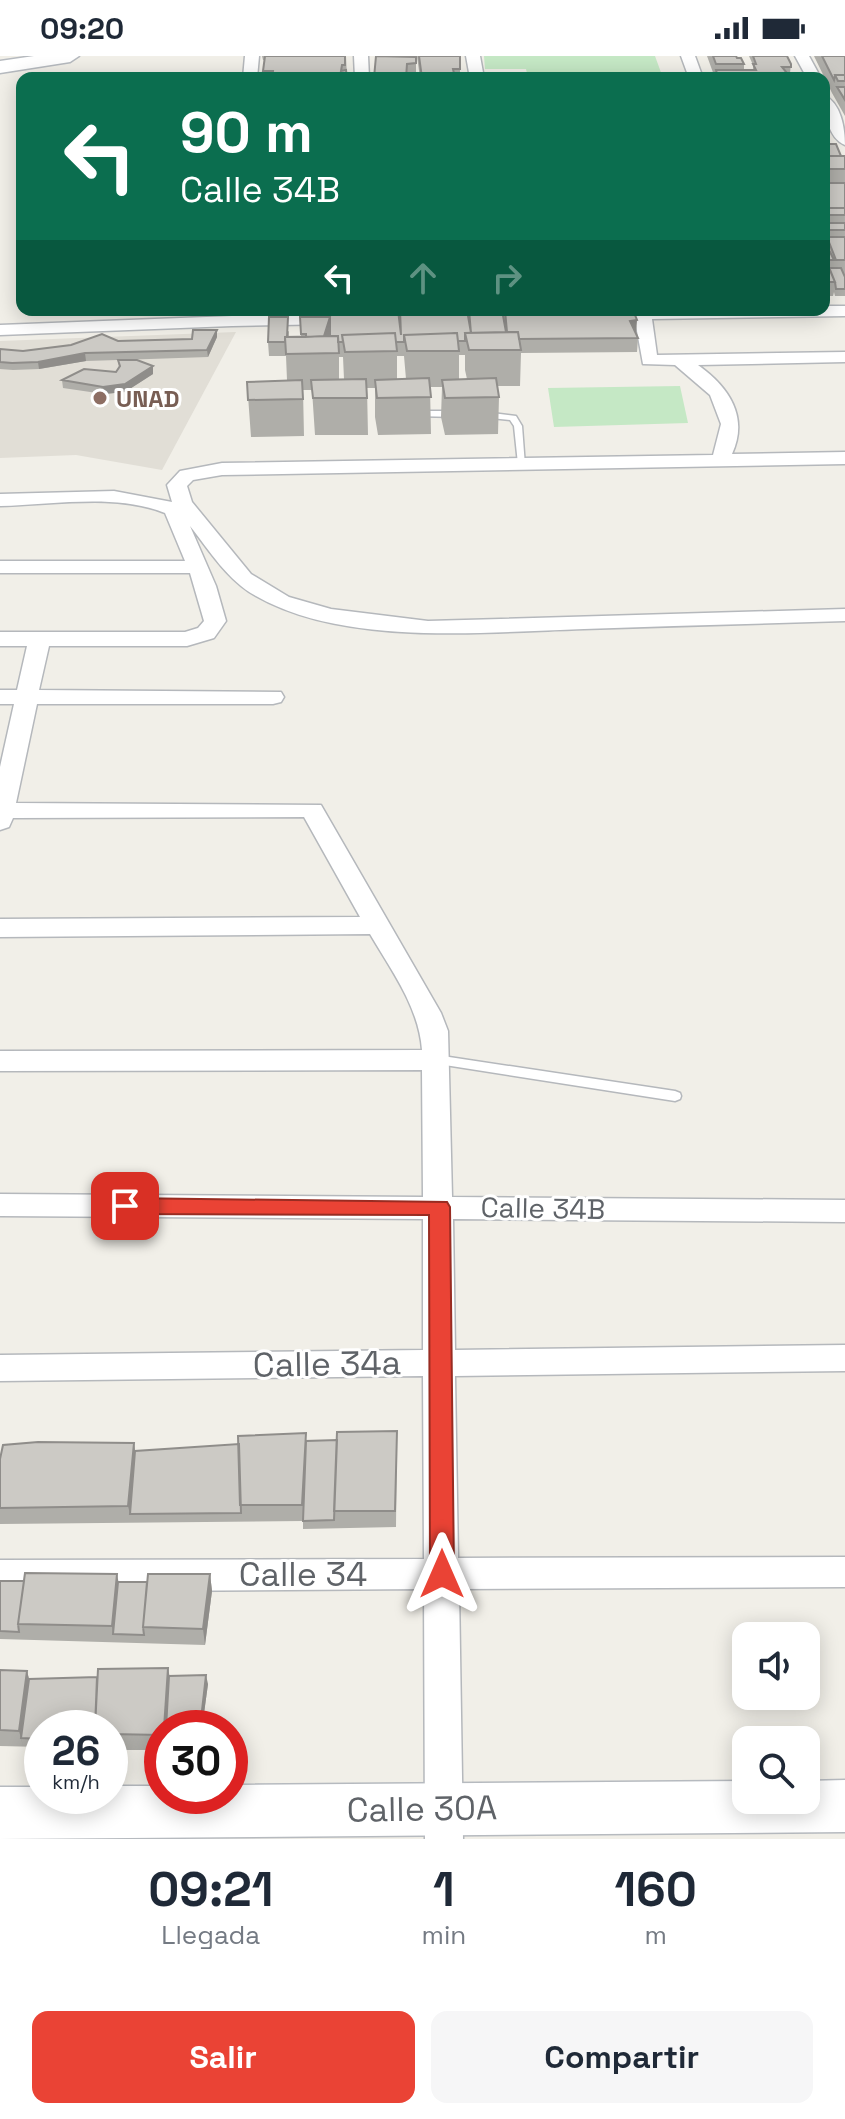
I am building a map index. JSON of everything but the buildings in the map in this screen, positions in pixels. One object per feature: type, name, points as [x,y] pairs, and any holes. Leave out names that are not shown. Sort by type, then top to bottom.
[{"type":"street","points":[[0,67],[70,56]]},
{"type":"street","points":[[830,116],[841,148]]},
{"type":"street","points":[[0,330],[232,316]]},
{"type":"street","points":[[644,316],[649,360],[845,357]]},
{"type":"street","points":[[679,360],[709,382],[726,407],[731,434],[720,460]]},
{"type":"street","points":[[845,458],[222,469],[187,475],[177,485],[178,496],[185,506],[246,580],[286,602],[329,616],[428,627],[845,615]]},
{"type":"street","points":[[0,500],[132,498],[158,502],[173,509],[198,567],[215,621],[206,633],[187,639],[0,639]]},
{"type":"street","points":[[0,567],[198,567]]},
{"type":"street","points":[[39,639],[2,808],[312,810],[428,1013],[434,1031],[436,1060],[439,1207],[444,1824]]},
{"type":"street","points":[[0,697],[273,697]]},
{"type":"street","points":[[0,928],[378,925]]},
{"type":"street","points":[[0,1061],[436,1060]]},
{"type":"street","name":"Calle 34B","points":[[0,1205],[845,1211]]},
{"type":"street","name":"Calle 34a","points":[[0,1368],[845,1358]]},
{"type":"street","name":"Calle 34","points":[[0,1576],[845,1572]]},
{"type":"street","name":"Calle 30A","points":[[0,1813],[444,1824],[845,1806]]},
{"type":"lane","points":[[408,414],[513,418],[518,426],[522,464]]},
{"type":"lane","points":[[436,1060],[675,1096]]},
{"type":"shaded area","name":"UNAD","points":[[236,332],[162,470],[76,455],[0,458],[0,341]]},
{"type":"green space","points":[[484,56],[655,56],[661,72],[527,72],[526,69],[485,69]]},
{"type":"green space","points":[[680,386],[688,423],[554,427],[548,388]]},
{"type":"place","name":"UNAD","points":[[100,398]]},
{"type":"route","points":[[125,1206],[439,1207],[442,1574]]}]
